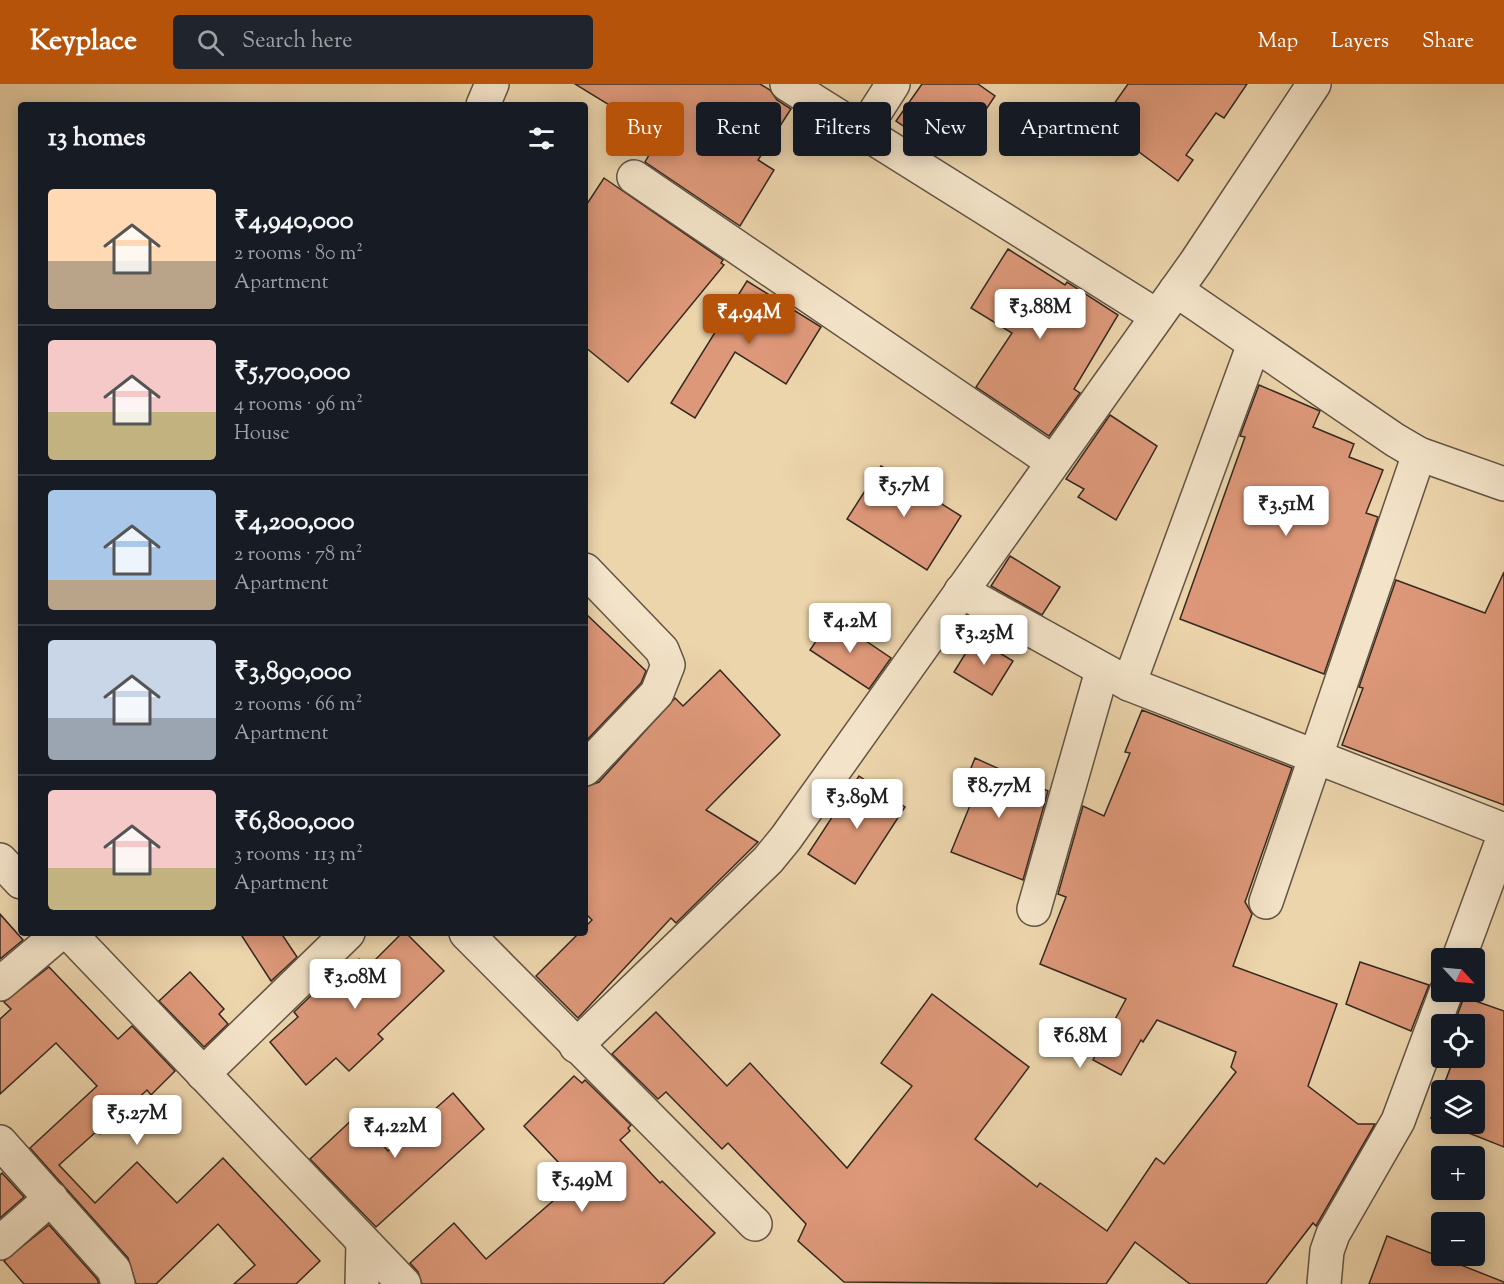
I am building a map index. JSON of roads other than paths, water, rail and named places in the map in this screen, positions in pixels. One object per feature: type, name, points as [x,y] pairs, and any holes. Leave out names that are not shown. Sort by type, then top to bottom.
[{"type":"street","points":[[484,102],[492,84]]},
{"type":"street","points":[[788,84],[817,102]]},
{"type":"street","points":[[882,102],[893,84]]},
{"type":"street","points":[[576,1046],[768,860],[1176,290],[1314,84]]},
{"type":"street","points":[[891,149],[1157,316]]},
{"type":"street","points":[[634,177],[1053,462]]},
{"type":"street","points":[[1176,290],[1419,454],[1504,484]]},
{"type":"street","points":[[1034,909],[1116,678],[1254,344]]},
{"type":"street","points":[[1266,902],[1419,454]]},
{"type":"street","points":[[588,573],[662,650],[668,665],[664,681],[657,693],[588,767]]},
{"type":"street","points":[[961,591],[1116,678],[1504,830]]},
{"type":"street","points":[[1462,948],[1504,836]]},
{"type":"street","points":[[0,860],[18,879]]},
{"type":"street","points":[[0,984],[56,936]]},
{"type":"street","points":[[72,936],[404,1284]]},
{"type":"street","points":[[203,1074],[345,936]]},
{"type":"street","points":[[469,936],[755,1224]]},
{"type":"street","points":[[1331,1278],[1327,1251],[1333,1234],[1398,1121],[1442,1002]]},
{"type":"street","points":[[0,1142],[114,1270],[118,1284]]},
{"type":"street","points":[[0,1243],[51,1198]]},
{"type":"street","points":[[362,1284],[363,1242]]}]
